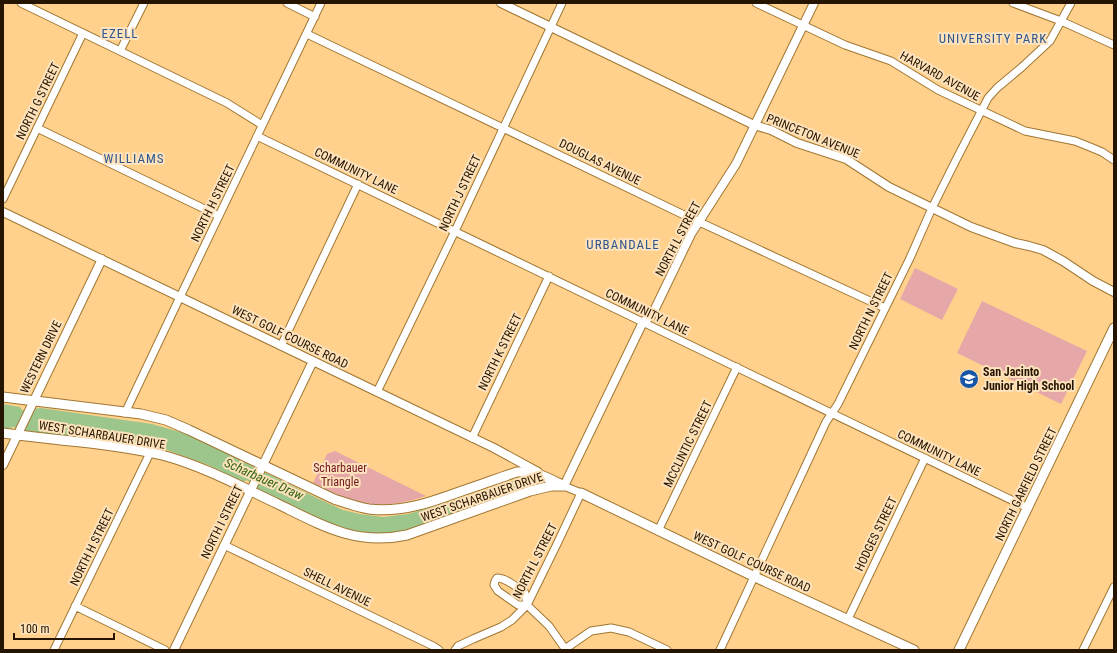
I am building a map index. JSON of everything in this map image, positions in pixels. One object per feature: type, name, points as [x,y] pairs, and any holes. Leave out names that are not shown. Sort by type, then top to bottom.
[{"type":"main road","name":"NORTH GARFIELD STREET","points":[[959,650],[1114,328]]},
{"type":"main road","name":"WEST SCHARBAUER DRIVE","points":[[3,397],[32,404],[125,412],[145,415],[170,422],[262,467],[334,499],[356,507],[393,510],[408,508],[438,500],[517,472],[524,471],[537,473],[564,486]]},
{"type":"main road","name":"WEST SCHARBAUER DRIVE","points":[[3,433],[110,446],[176,459],[251,489],[327,528],[353,536],[371,539],[408,536],[534,490],[551,486],[564,486]]},
{"type":"main road","name":"WEST GOLF COURSE ROAD","points":[[581,493],[755,577],[914,650]]},
{"type":"street","points":[[22,3],[227,103],[262,125]]},
{"type":"street","points":[[120,51],[144,3]]},
{"type":"street","points":[[286,3],[315,17]]},
{"type":"street","name":"NORTH H STREET","points":[[125,412],[321,3]]},
{"type":"street","name":"PRINCETON AVENUE","points":[[501,3],[754,125],[771,130],[797,142],[846,159],[889,187],[971,227],[1015,243],[1043,250],[1064,261],[1093,281],[1114,292]]},
{"type":"street","name":"NORTH J STREET","points":[[377,392],[455,231],[562,3]]},
{"type":"street","name":"HARVARD AVENUE","points":[[756,3],[845,45],[891,61],[938,90],[1025,132],[1075,141],[1102,152],[1114,160]]},
{"type":"street","name":"NORTH L STREET","points":[[564,486],[643,322],[652,315],[691,234],[736,164],[814,3]]},
{"type":"street","points":[[1012,3],[1061,21],[1114,45]]},
{"type":"street","name":"NORTH N STREET","points":[[720,650],[826,422],[838,404],[910,258],[932,208],[988,98],[996,88],[1050,42],[1071,3]]},
{"type":"street","name":"NORTH G STREET","points":[[3,199],[83,33]]},
{"type":"street","name":"DOUGLAS AVENUE","points":[[307,34],[698,222],[885,308]]},
{"type":"street","points":[[37,128],[219,216]]},
{"type":"street","name":"COMMUNITY LANE","points":[[257,136],[1028,508]]},
{"type":"street","points":[[281,346],[358,184]]},
{"type":"street","name":"WEST GOLF COURSE ROAD","points":[[3,212],[494,448],[564,486]]},
{"type":"street","name":"WESTERN DRIVE","points":[[3,465],[102,259]]},
{"type":"street","name":"NORTH K STREET","points":[[472,438],[549,276]]},
{"type":"street","name":"NORTH I STREET","points":[[174,650],[313,361]]},
{"type":"street","name":"MCCLINTIC STREET","points":[[658,531],[737,367]]},
{"type":"street","name":"NORTH H STREET","points":[[54,650],[150,453]]},
{"type":"street","name":"HODGES STREET","points":[[848,619],[925,458]]},
{"type":"street","points":[[564,486],[581,493]]},
{"type":"street","name":"NORTH L STREET","points":[[455,650],[458,646],[512,620],[527,604],[581,493]]},
{"type":"street","name":"SHELL AVENUE","points":[[224,545],[439,650]]},
{"type":"street","points":[[527,604],[518,605],[496,588],[494,585],[497,578],[502,578],[524,594],[527,604],[549,626],[566,650],[591,631],[611,628],[629,632],[667,650]]},
{"type":"street","points":[[1083,650],[1111,600],[1114,587]]},
{"type":"street","points":[[75,606],[165,650]]},
{"type":"green space","points":[[915,268],[958,289],[942,320],[900,299]]},
{"type":"green space","points":[[982,301],[1087,351],[1061,404],[957,353]]},
{"type":"green space","name":"Scharbauer Triangle","points":[[335,451],[426,496],[395,503],[368,503],[355,501],[313,483],[327,454]]},
{"type":"water","name":"Scharbauer Draw","points":[[3,404],[20,407],[22,410],[41,408],[152,424],[187,434],[319,499],[343,510],[360,514],[383,517],[408,514],[464,498],[515,480],[525,481],[530,484],[530,488],[470,507],[422,526],[391,533],[356,532],[335,526],[261,491],[247,480],[243,482],[208,465],[156,446],[136,445],[31,432],[13,427],[8,429],[3,428]]},
{"type":"place","name":"San Jacinto Junior High School","points":[[969,379]]},
{"type":"district","name":"EZELL","points":[[120,33]]},
{"type":"district","name":"UNIVERSITY PARK","points":[[993,38]]},
{"type":"district","name":"WILLIAMS","points":[[134,158]]},
{"type":"district","name":"URBANDALE","points":[[623,244]]}]
